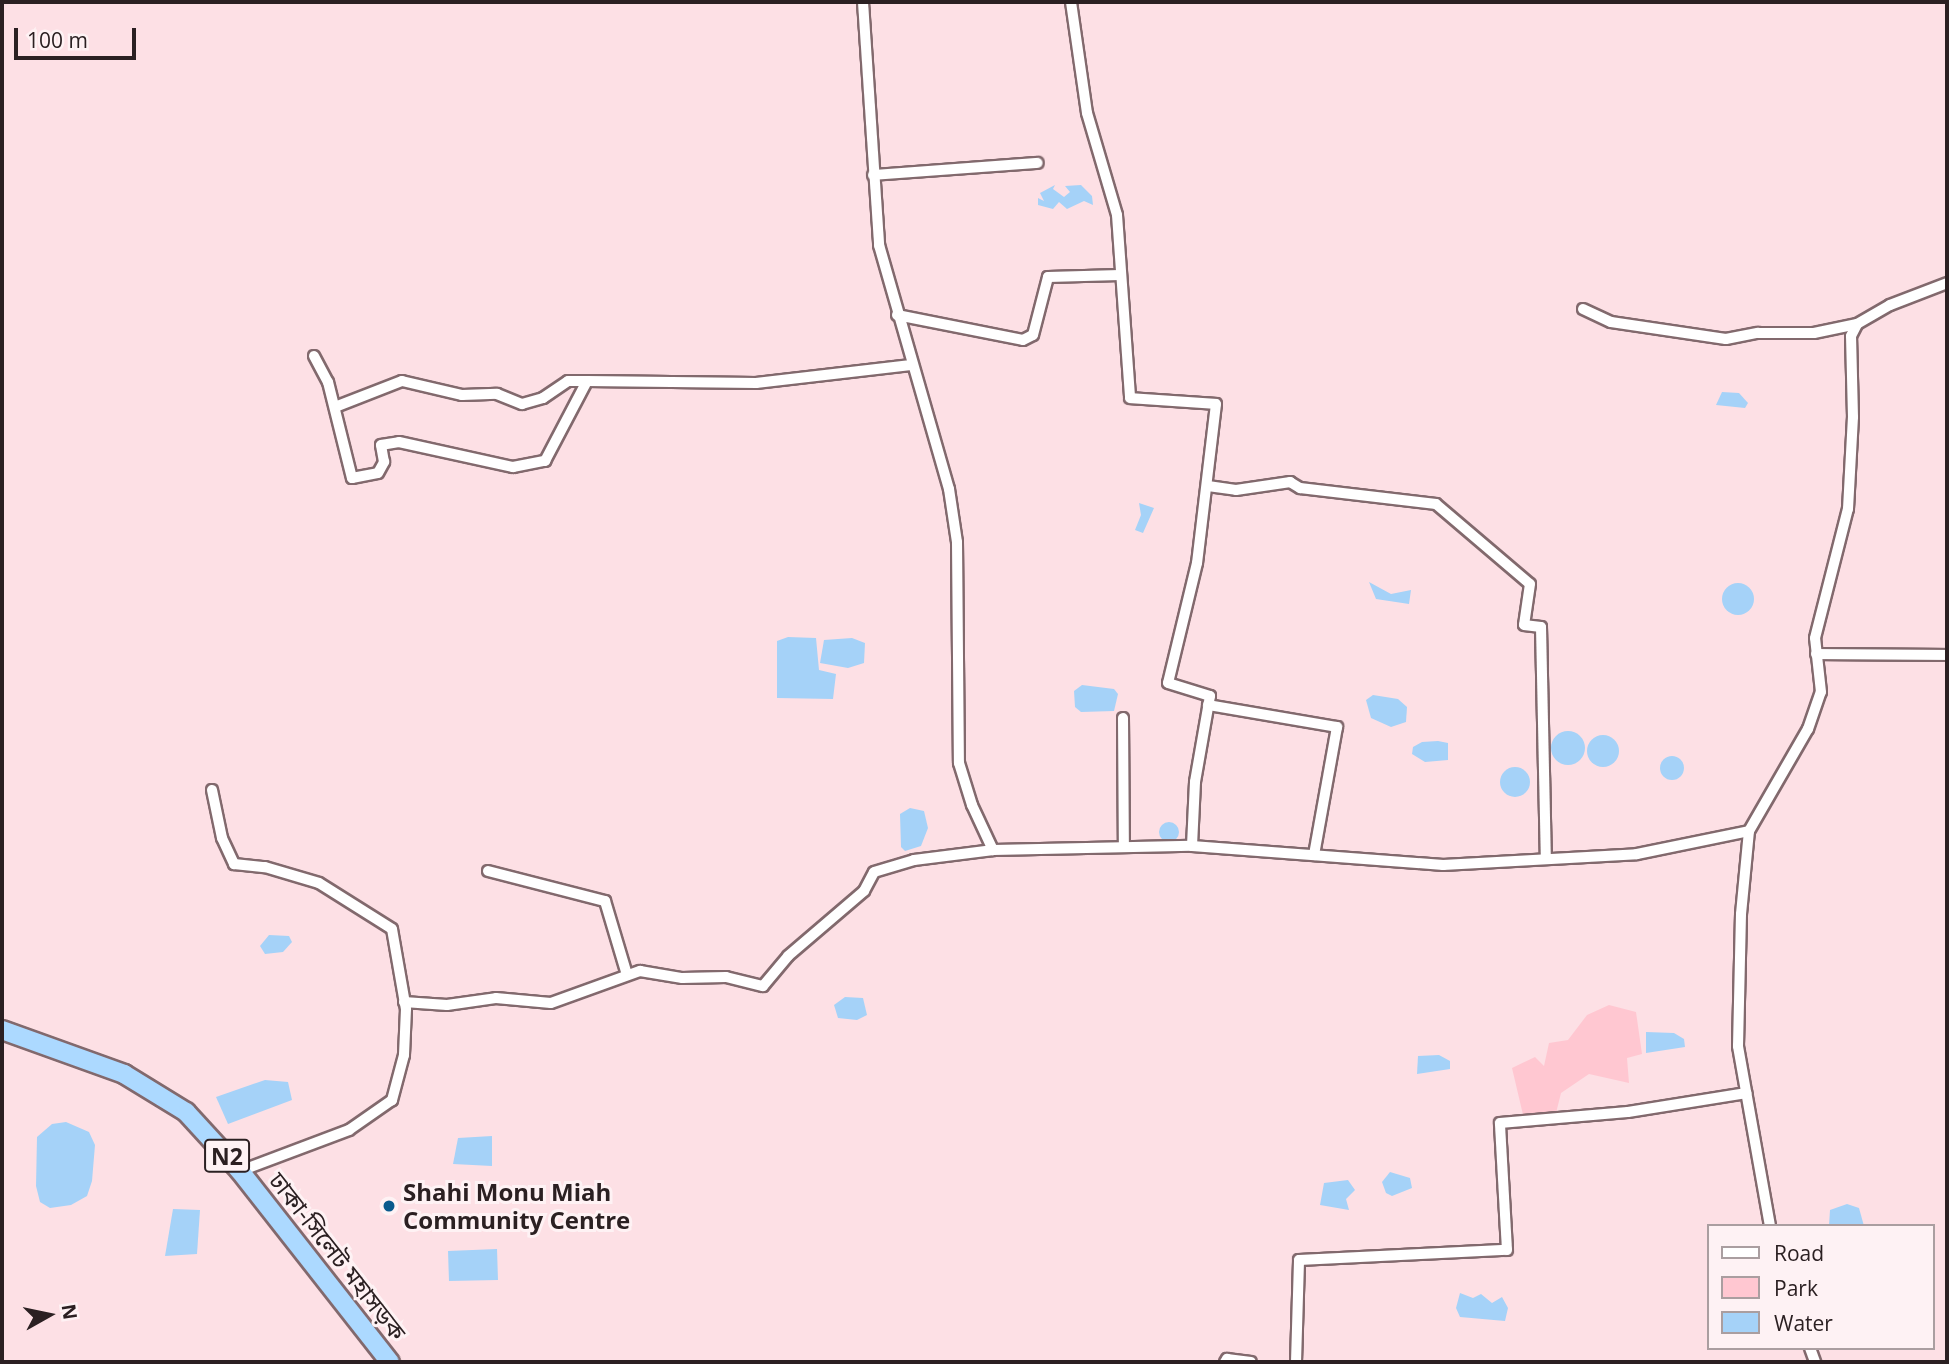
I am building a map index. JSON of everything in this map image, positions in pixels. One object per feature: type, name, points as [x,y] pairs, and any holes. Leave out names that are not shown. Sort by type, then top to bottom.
[{"type":"highway","name":"ঢাকা-সিলেট মহাসড়ক","points":[[2,1030],[155,1091],[186,1112],[240,1171],[390,1362]]},
{"type":"street","points":[[863,2],[879,245],[911,365],[949,489],[957,542],[959,763],[971,805],[993,850]]},
{"type":"street","points":[[1071,2],[1087,113],[1117,215],[1130,398],[1216,404],[1208,486],[1199,520],[1197,563],[1168,683],[1210,696],[1195,782],[1192,846]]},
{"type":"street","points":[[873,175],[1038,163]]},
{"type":"street","points":[[897,314],[1023,340],[1033,335],[1048,277],[1120,275]]},
{"type":"street","points":[[1583,309],[1611,322],[1726,339],[1758,333],[1814,333],[1857,324],[1890,305],[1947,284]]},
{"type":"street","points":[[1770,1224],[1738,1046],[1741,914],[1749,831],[1808,729],[1821,692],[1816,654],[1821,599],[1832,582],[1848,509],[1853,417],[1852,336],[1857,324]]},
{"type":"street","points":[[314,356],[335,407],[352,478],[378,472],[384,462],[382,445],[399,442],[513,467],[545,461],[587,381]]},
{"type":"street","points":[[335,407],[402,381],[462,395],[497,394],[522,404],[543,398],[568,382],[756,383],[911,365]]},
{"type":"street","points":[[1208,486],[1236,490],[1290,482],[1300,488],[1436,504],[1530,584],[1524,625],[1541,626],[1546,859]]},
{"type":"street","points":[[1816,654],[1947,655]]},
{"type":"street","points":[[1208,705],[1337,727],[1314,855]]},
{"type":"street","points":[[1123,718],[1125,847]]},
{"type":"street","points":[[212,790],[222,838],[234,864],[265,867],[319,883],[391,929],[404,1002],[404,1055],[392,1100],[349,1130],[240,1171]]},
{"type":"street","points":[[404,1002],[447,1005],[496,999],[551,1003],[640,971],[682,978],[726,977],[763,986],[788,956],[864,891],[874,872],[914,860],[993,850],[1192,846],[1443,865],[1637,854],[1749,831]]},
{"type":"street","points":[[488,871],[605,901],[627,975]]},
{"type":"street","points":[[1296,1362],[1299,1260],[1507,1250],[1500,1123],[1628,1112],[1746,1093]]},
{"type":"street","points":[[1225,1362],[1227,1359],[1251,1362]]},
{"type":"green space","points":[[1609,1005],[1636,1012],[1642,1054],[1627,1058],[1629,1083],[1589,1074],[1561,1093],[1555,1117],[1524,1119],[1512,1068],[1535,1057],[1544,1066],[1549,1043],[1568,1040],[1587,1015]]},
{"type":"water","points":[[1055,185],[1053,189],[1064,197],[1070,192],[1065,186],[1081,185],[1092,196],[1093,205],[1084,201],[1067,209],[1059,202],[1053,209],[1038,205],[1038,198],[1044,201],[1040,193]]},
{"type":"water","points":[[1722,392],[1739,393],[1748,403],[1745,408],[1716,405]]},
{"type":"water","points":[[1139,503],[1154,508],[1143,533],[1135,530],[1141,515]]},
{"type":"water","points":[[1369,582],[1391,594],[1411,590],[1409,604],[1376,599]]},
{"type":"water","points":[[1738,583],[1749,588],[1754,599],[1749,610],[1738,615],[1727,610],[1722,599],[1727,588]]},
{"type":"water","points":[[788,637],[816,638],[819,670],[836,674],[833,699],[777,698],[777,641]]},
{"type":"water","points":[[852,638],[865,643],[864,663],[848,668],[820,663],[824,640]]},
{"type":"water","points":[[1082,685],[1114,689],[1118,694],[1114,711],[1081,712],[1075,707],[1074,691]]},
{"type":"water","points":[[1373,695],[1398,699],[1407,707],[1406,722],[1391,727],[1371,718],[1366,700]]},
{"type":"water","points":[[1568,731],[1580,736],[1585,748],[1580,760],[1568,765],[1556,760],[1551,748],[1556,736]]},
{"type":"water","points":[[1603,735],[1615,739],[1619,751],[1615,763],[1603,767],[1591,763],[1587,751],[1591,739]]},
{"type":"water","points":[[1422,742],[1448,743],[1448,760],[1425,762],[1412,754],[1413,747]]},
{"type":"water","points":[[1672,756],[1681,759],[1684,768],[1681,777],[1672,780],[1663,777],[1660,768],[1663,759]]},
{"type":"water","points":[[1515,767],[1521,768],[1529,776],[1529,788],[1521,796],[1515,797],[1509,796],[1501,788],[1500,782],[1501,776],[1509,768]]},
{"type":"water","points":[[910,808],[924,811],[928,828],[921,846],[905,851],[901,847],[900,814]]},
{"type":"water","points":[[1169,822],[1176,825],[1179,832],[1176,839],[1169,842],[1162,839],[1159,832],[1162,825]]},
{"type":"water","points":[[269,935],[289,936],[292,942],[283,952],[265,954],[260,946]]},
{"type":"water","points":[[845,997],[863,998],[867,1015],[857,1020],[838,1018],[834,1005]]},
{"type":"water","points":[[1646,1032],[1674,1033],[1684,1039],[1685,1047],[1646,1053]]},
{"type":"water","points":[[1439,1055],[1450,1061],[1450,1069],[1417,1074],[1418,1056]]},
{"type":"water","points":[[265,1080],[288,1082],[292,1100],[228,1124],[216,1097]]},
{"type":"water","points":[[66,1122],[89,1132],[95,1145],[92,1181],[87,1196],[71,1205],[50,1208],[40,1202],[36,1186],[37,1137],[52,1124]]},
{"type":"water","points":[[492,1136],[492,1166],[453,1164],[458,1138]]},
{"type":"water","points":[[1390,1172],[1410,1178],[1412,1188],[1392,1196],[1386,1193],[1382,1182]]},
{"type":"water","points":[[1348,1180],[1355,1190],[1346,1199],[1349,1210],[1320,1205],[1324,1183]]},
{"type":"water","points":[[1847,1204],[1859,1208],[1863,1224],[1829,1224],[1830,1210]]},
{"type":"water","points":[[173,1209],[200,1210],[197,1254],[165,1256]]},
{"type":"water","points":[[497,1249],[498,1280],[449,1281],[448,1251]]},
{"type":"water","points":[[1460,1293],[1473,1298],[1481,1294],[1492,1303],[1502,1297],[1508,1308],[1505,1321],[1460,1317],[1456,1308]]},
{"type":"place","name":"Shahi Monu Miah Community Centre","points":[[389,1206]]}]
